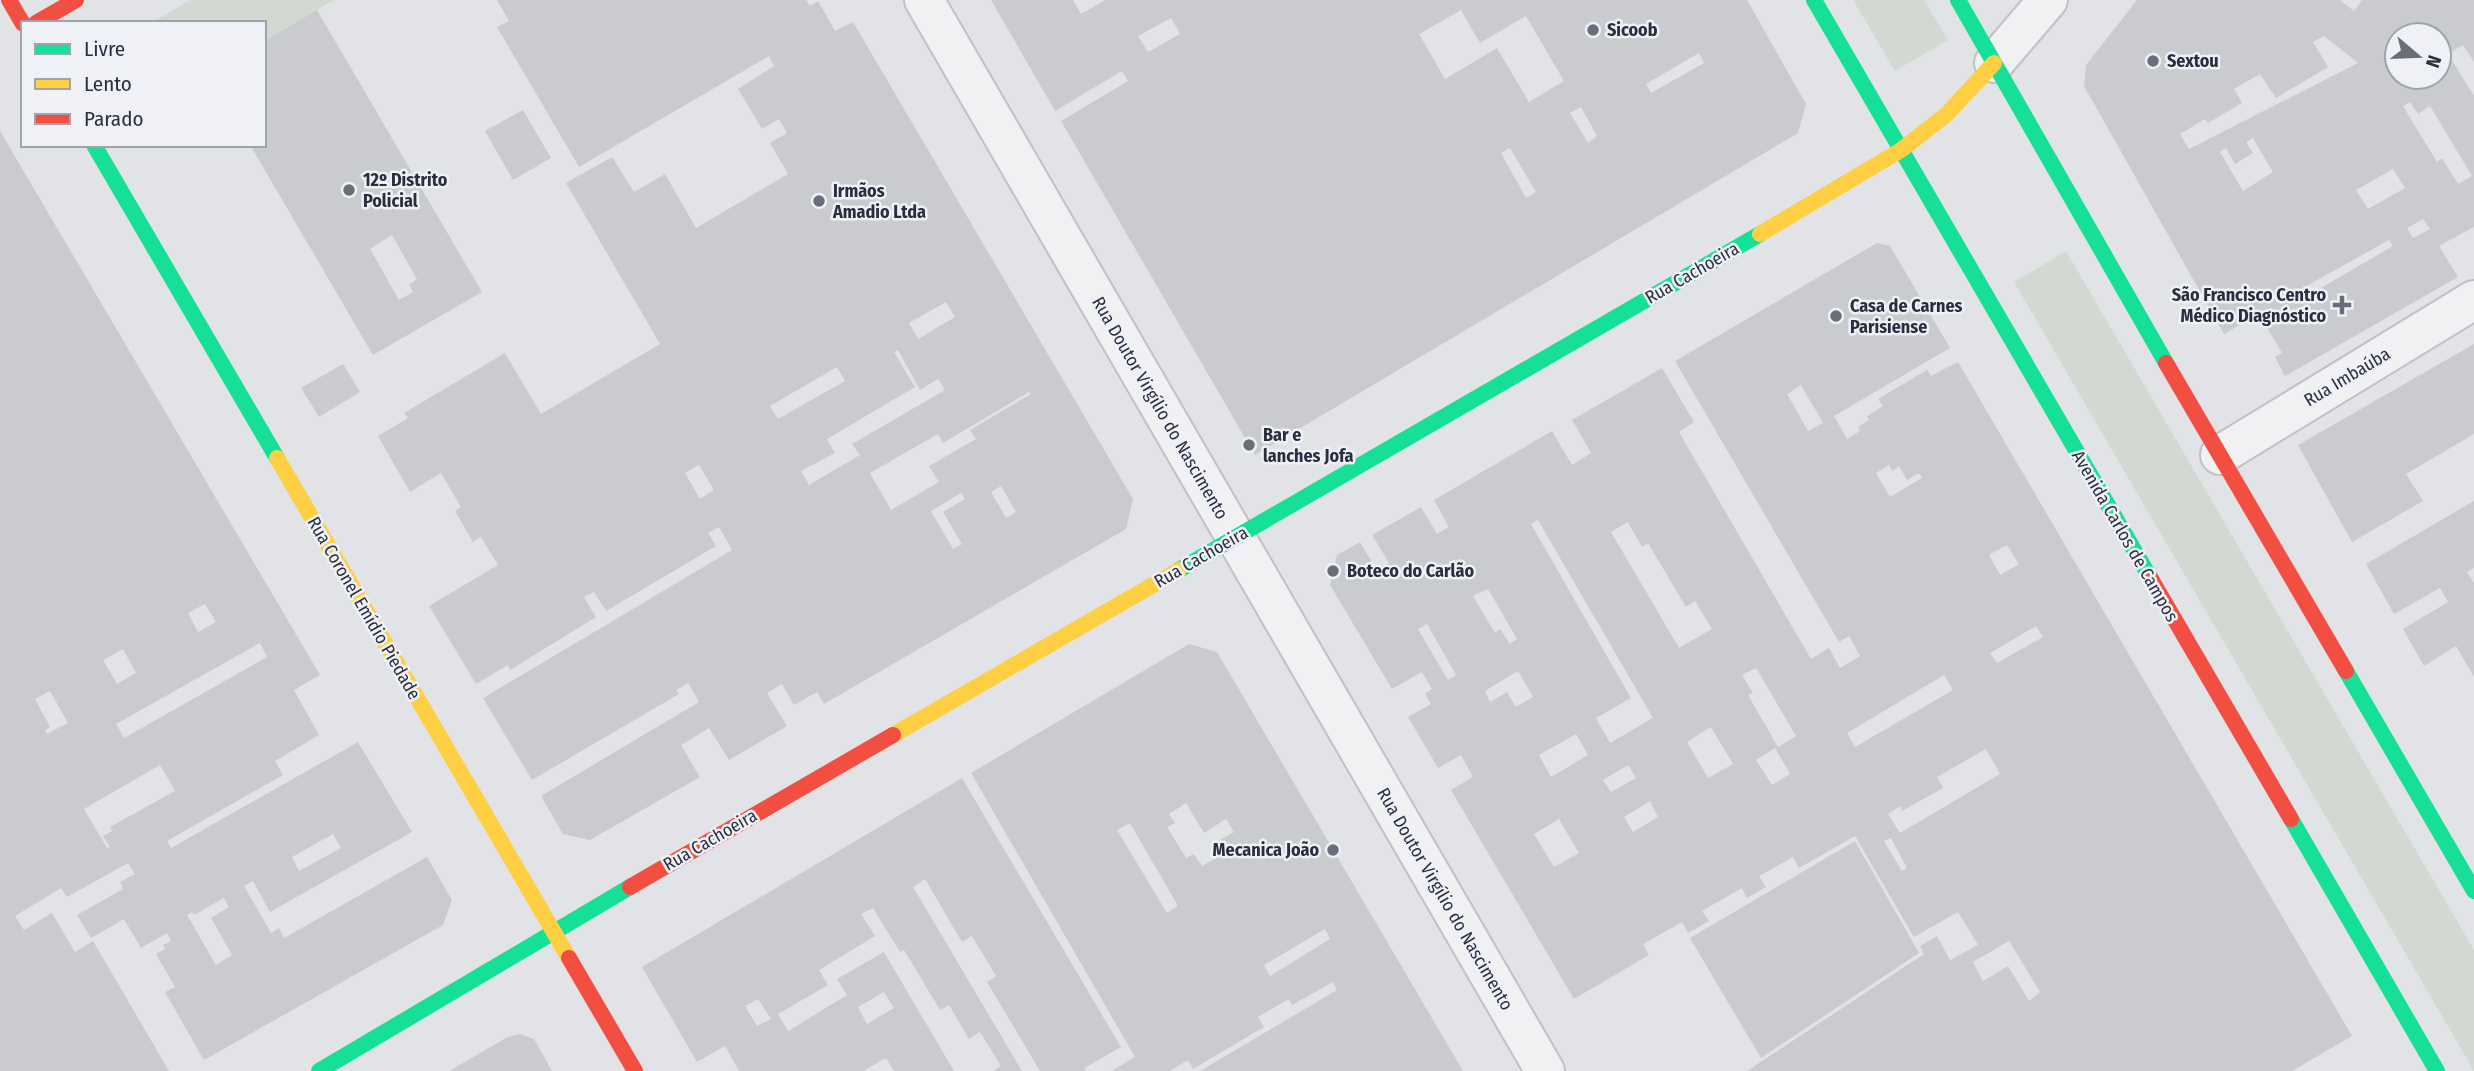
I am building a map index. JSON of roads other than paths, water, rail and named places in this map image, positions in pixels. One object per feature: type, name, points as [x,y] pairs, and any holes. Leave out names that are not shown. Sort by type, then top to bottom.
[{"type":"street","points":[[9,0],[21,21]]},
{"type":"street","points":[[39,21],[76,0]]},
{"type":"street","name":"Rua Doutor Virgílio do Nascimento","points":[[924,0],[1545,1071]]},
{"type":"street","name":"Avenida Carlos de Campos","points":[[1814,0],[2437,1071]]},
{"type":"street","points":[[1958,0],[2474,891]]},
{"type":"street","name":"Rua Cachoeira","points":[[319,1071],[553,931],[1842,187],[1901,150],[1947,114],[2049,0]]},
{"type":"street","name":"Rua Coronel Emídio Piedade","points":[[95,147],[635,1071]]},
{"type":"street","name":"Rua Imbaúba","points":[[2220,455],[2474,300]]},
{"type":"place","name":"Sicoob","points":[[1593,30]]},
{"type":"place","name":"Sextou","points":[[2153,61]]},
{"type":"place","name":"12º Distrito Policial","points":[[349,190]]},
{"type":"place","name":"Irmãos Amadio Ltda","points":[[819,201]]},
{"type":"place","name":"São Francisco Centro Médico Diagnóstico","points":[[2342,305]]},
{"type":"place","name":"Casa de Carnes Parisiense","points":[[1836,316]]},
{"type":"place","name":"Bar e lanches Jofa","points":[[1249,445]]},
{"type":"place","name":"Boteco do Carlão","points":[[1333,571]]},
{"type":"place","name":"Mecanica João","points":[[1333,850]]}]
